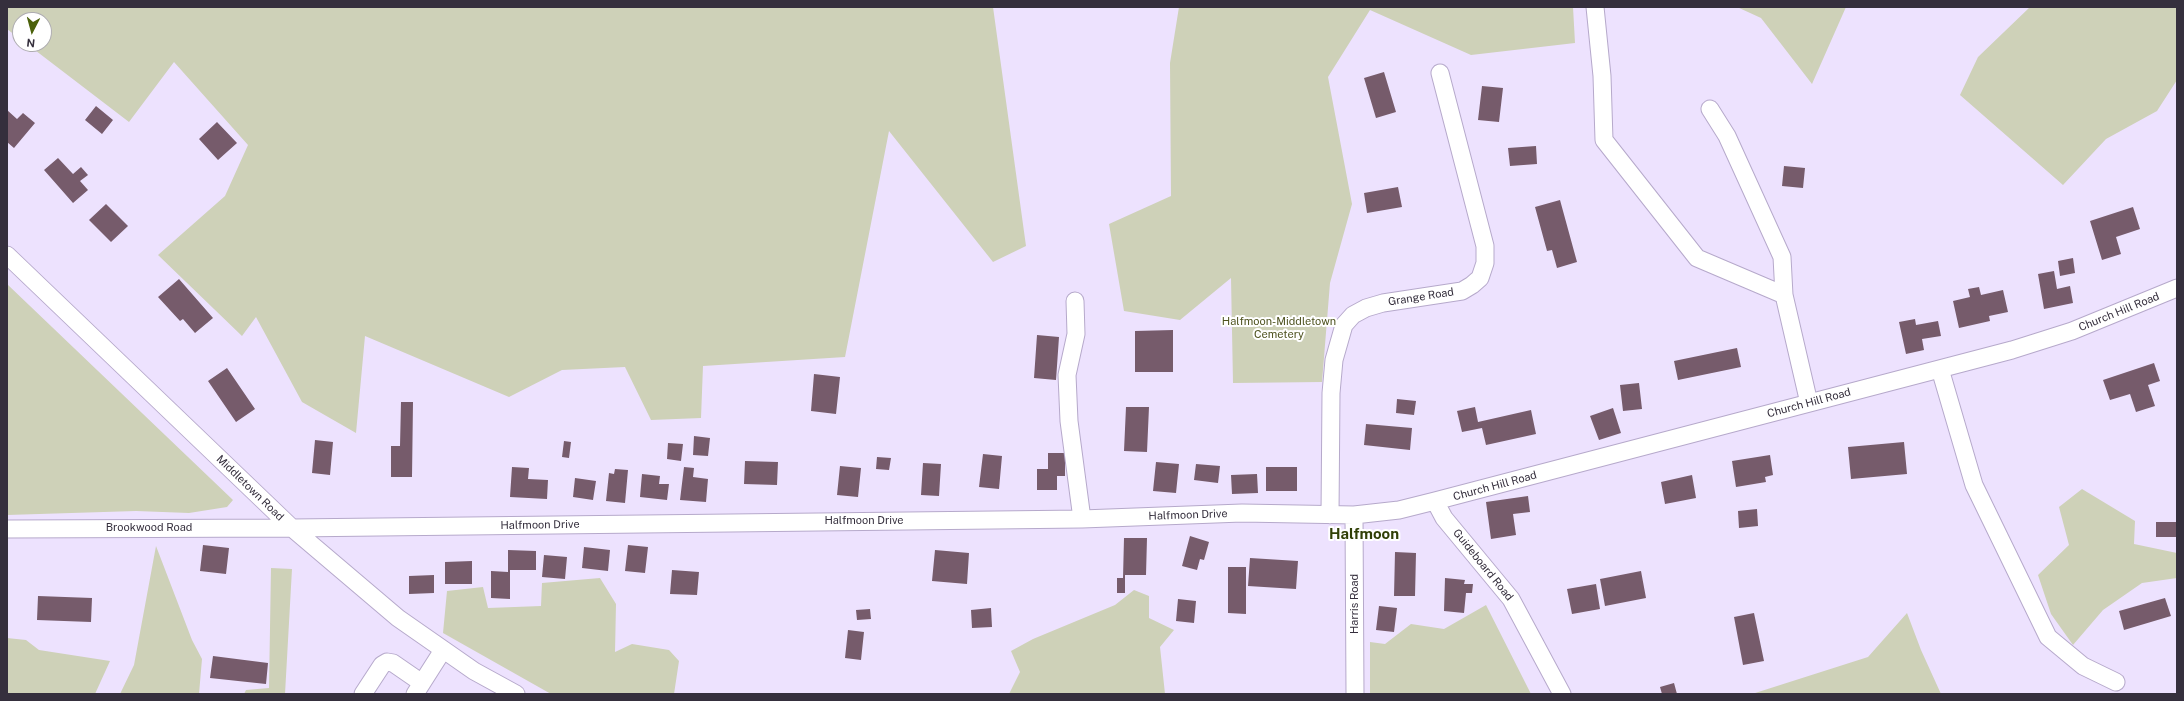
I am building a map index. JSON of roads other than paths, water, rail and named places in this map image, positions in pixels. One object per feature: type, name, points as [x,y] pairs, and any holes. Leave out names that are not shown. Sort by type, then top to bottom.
[{"type":"street","points":[[1595,7],[1602,76],[1604,140],[1698,258],[1784,295]]},
{"type":"street","name":"Grange Road","points":[[1330,515],[1331,393],[1334,360],[1344,325],[1353,315],[1366,308],[1383,303],[1462,291],[1480,278],[1485,263],[1484,246],[1440,73]]},
{"type":"street","points":[[1710,109],[1727,136],[1782,257],[1784,295],[1809,403]]},
{"type":"street","name":"Middletown Road","points":[[7,255],[292,528],[398,618],[474,671],[516,694]]},
{"type":"street","name":"Church Hill Road","points":[[1435,502],[2012,350],[2072,331],[2177,288]]},
{"type":"street","points":[[1075,301],[1076,334],[1067,375],[1069,421],[1082,519]]},
{"type":"street","points":[[1940,369],[1974,485],[2048,637],[2082,666],[2116,682]]},
{"type":"street","name":"Halfmoon Drive","points":[[292,528],[1082,519],[1242,513],[1354,515],[1399,510],[1435,502]]},
{"type":"street","name":"Guideboard Road","points":[[1435,502],[1444,518],[1511,599],[1562,694]]},
{"type":"street","name":"Harris Road","points":[[1354,515],[1354,694]]},
{"type":"street","name":"Brookwood Road","points":[[7,529],[292,528]]},
{"type":"street","points":[[363,694],[382,664],[387,662],[393,663],[418,688],[443,650]]},
{"type":"district","name":"Halfmoon","points":[[1364,534]]},
{"type":"park label","name":"Halfmoon-Middletown Cemetery","points":[[1279,328]]}]
